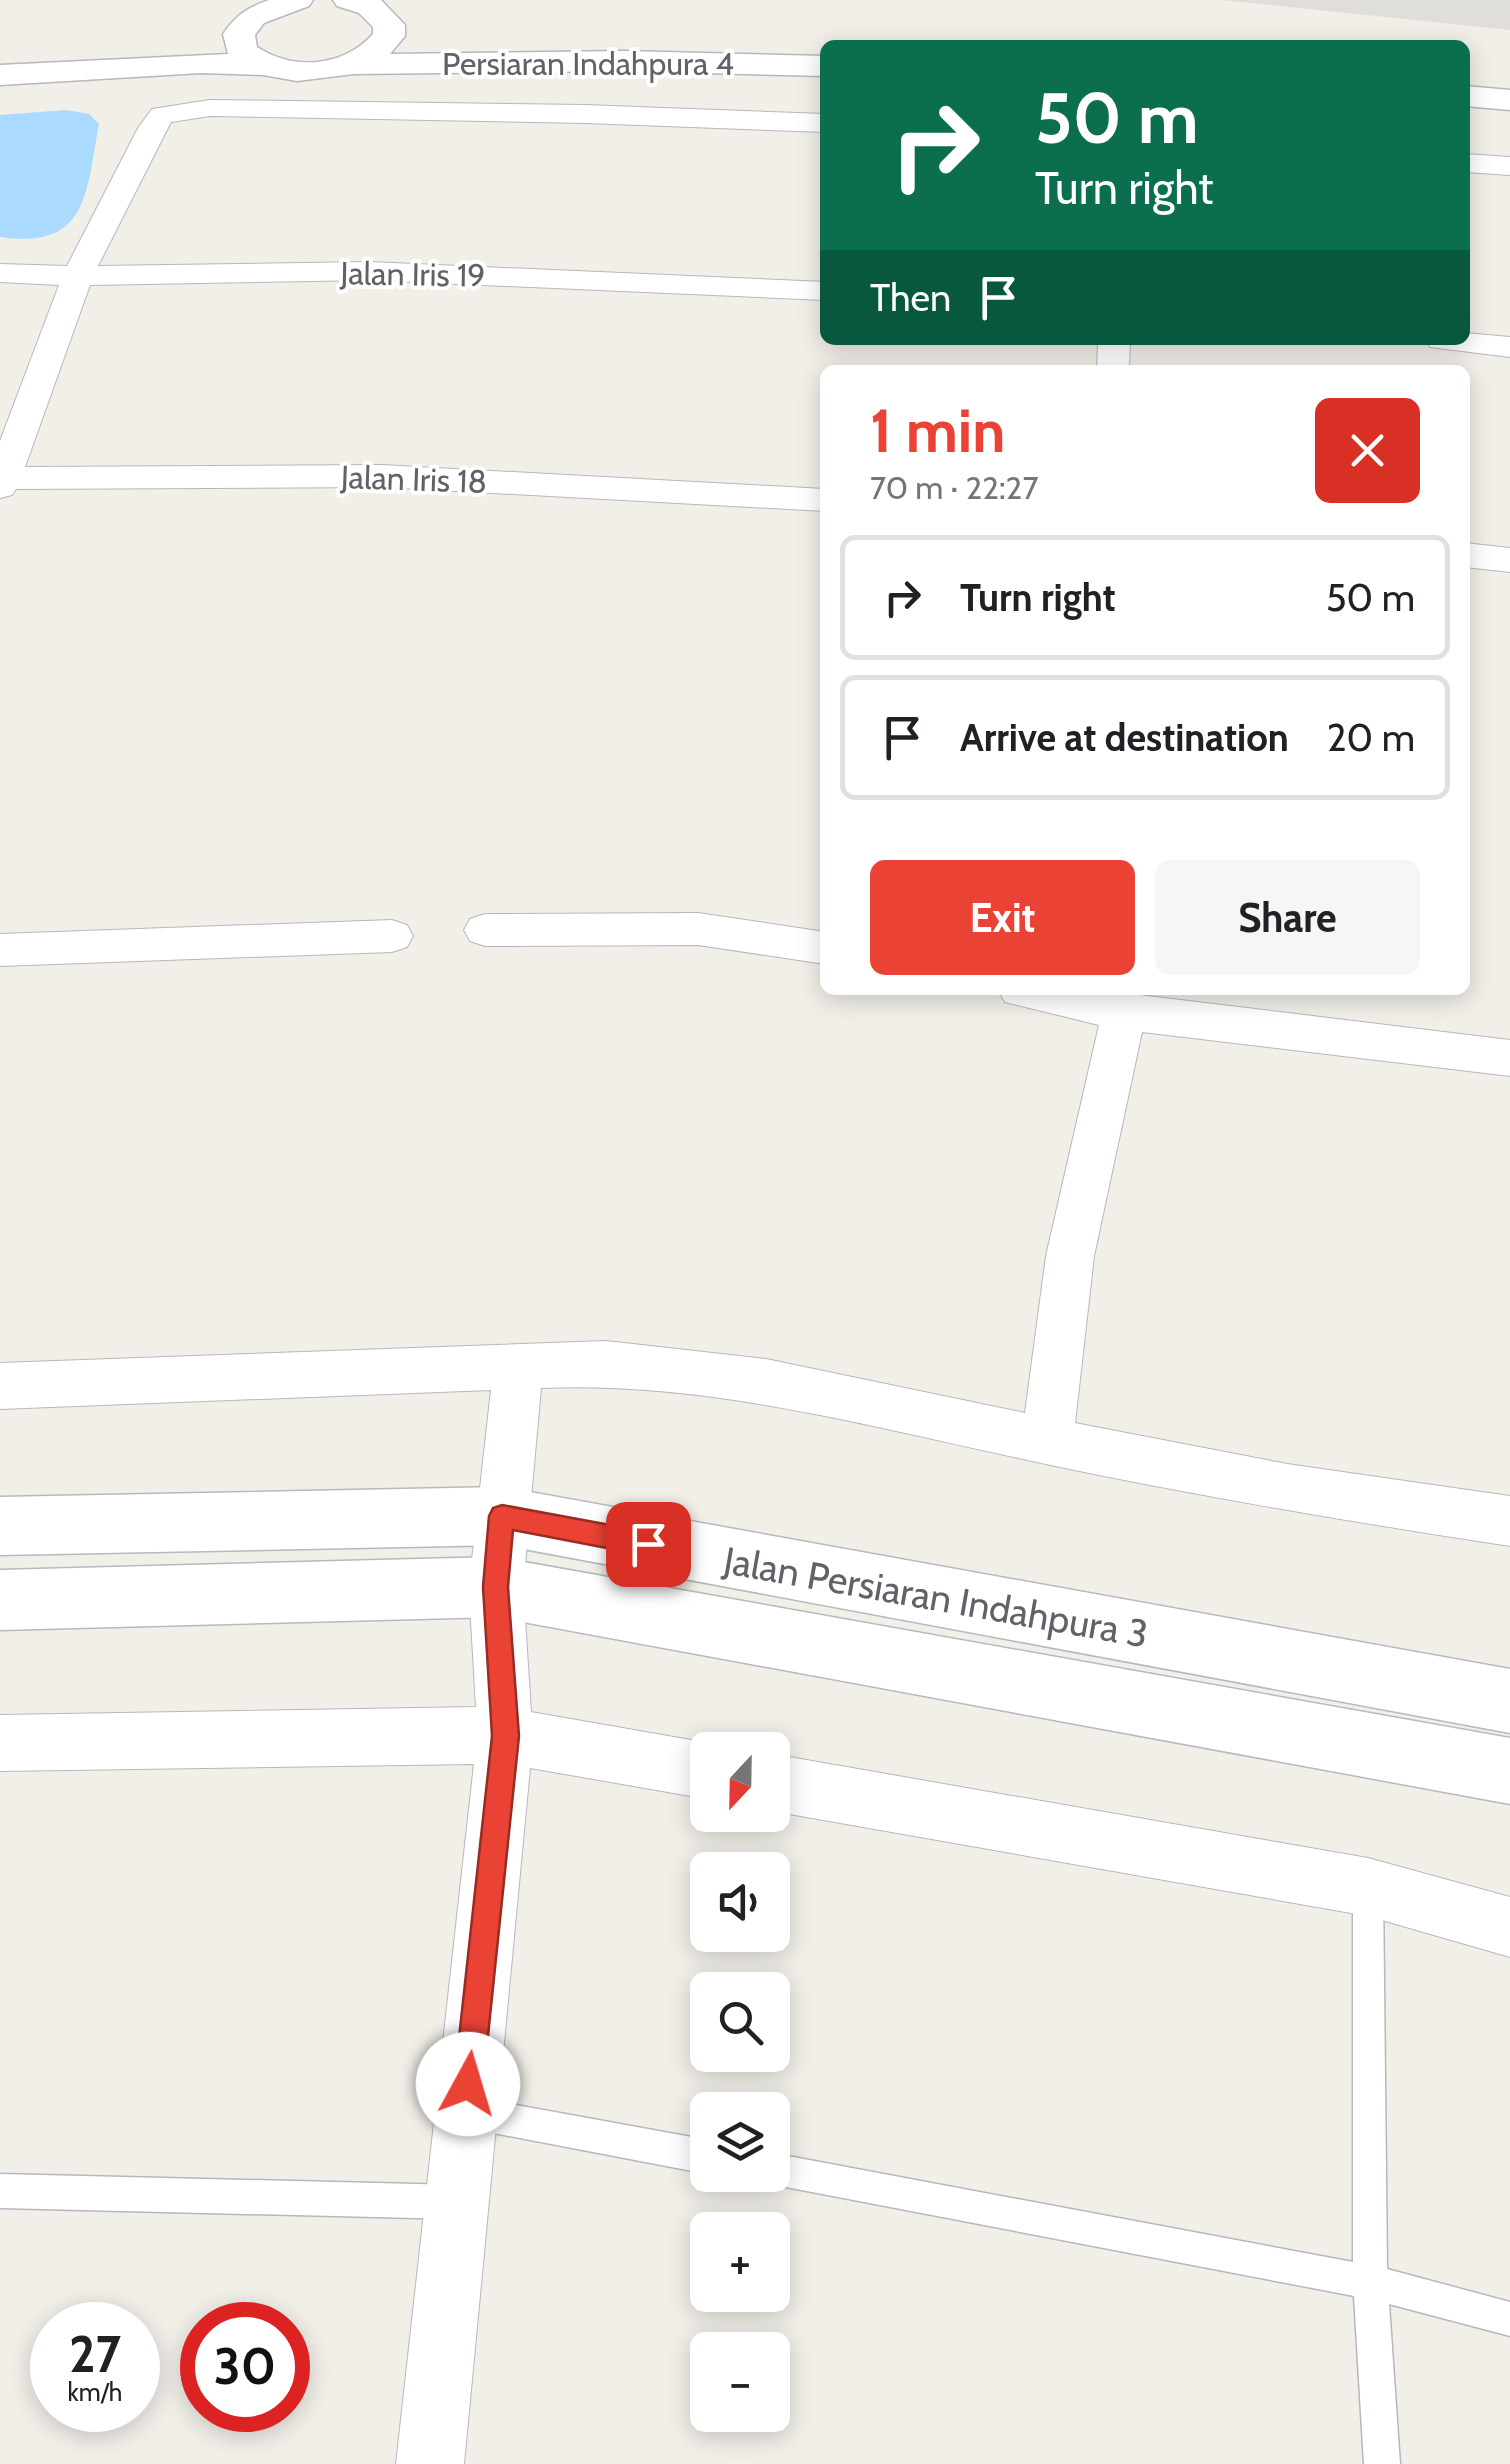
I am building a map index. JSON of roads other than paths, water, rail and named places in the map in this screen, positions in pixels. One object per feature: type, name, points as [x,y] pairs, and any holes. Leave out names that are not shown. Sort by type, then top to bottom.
[{"type":"street","points":[[208,28],[298,0]]},
{"type":"street","points":[[351,0],[382,14],[389,25],[389,36],[382,46],[351,64]]},
{"type":"street","points":[[253,16],[239,34],[238,42],[242,51],[263,65]]},
{"type":"street","name":"Persiaran Indahpura 4","points":[[389,25],[478,43],[820,48]]},
{"type":"street","points":[[0,46],[170,36]]},
{"type":"street","name":"Persiaran Indahpura 4","points":[[263,65],[306,71],[351,64],[626,61],[820,66]]},
{"type":"street","points":[[0,75],[201,63],[263,65]]},
{"type":"street","points":[[1470,78],[1510,81]]},
{"type":"street","points":[[1470,96],[1510,100]]},
{"type":"street","points":[[1,481],[78,276],[162,115],[182,109],[585,114],[820,124]]},
{"type":"street","points":[[1470,163],[1510,166]]},
{"type":"street","name":"Jalan Iris 19","points":[[0,273],[78,276],[370,271],[820,290]]},
{"type":"street","points":[[1470,343],[1510,346]]},
{"type":"street","name":"Jalan Iris 18","points":[[1,481],[382,476],[820,500]]},
{"type":"street","points":[[1470,556],[1510,560]]},
{"type":"street","points":[[485,930],[698,929],[820,947]]},
{"type":"street","points":[[0,950],[392,936]]},
{"type":"street","points":[[1042,995],[1124,1014],[1510,1058]]},
{"type":"street","points":[[1047,1441],[1070,1256],[1124,1014]]},
{"type":"street","points":[[0,1386],[606,1362],[766,1382],[1286,1488],[1510,1521]]},
{"type":"street","points":[[430,2464],[505,1736],[496,1587],[518,1367]]},
{"type":"street","name":"Jalan Persiaran Indahpura 3","points":[[0,1526],[502,1516],[1510,1701]]},
{"type":"street","name":"Jalan Persiaran Indahpura 3","points":[[0,1600],[496,1587],[1510,1771]]},
{"type":"street","points":[[0,1743],[505,1736],[690,1768]]},
{"type":"street","points":[[790,1785],[1368,1887],[1510,1927]]},
{"type":"lane","points":[[1368,1887],[1370,2282],[1382,2464]]},
{"type":"lane","points":[[466,2112],[690,2155]]},
{"type":"lane","points":[[790,2173],[1370,2282],[1510,2319]]},
{"type":"lane","points":[[0,2191],[456,2202]]},
{"type":"water","points":[[66,110],[89,114],[99,124],[91,172],[78,211],[67,225],[51,234],[29,239],[0,237],[0,115]]}]
